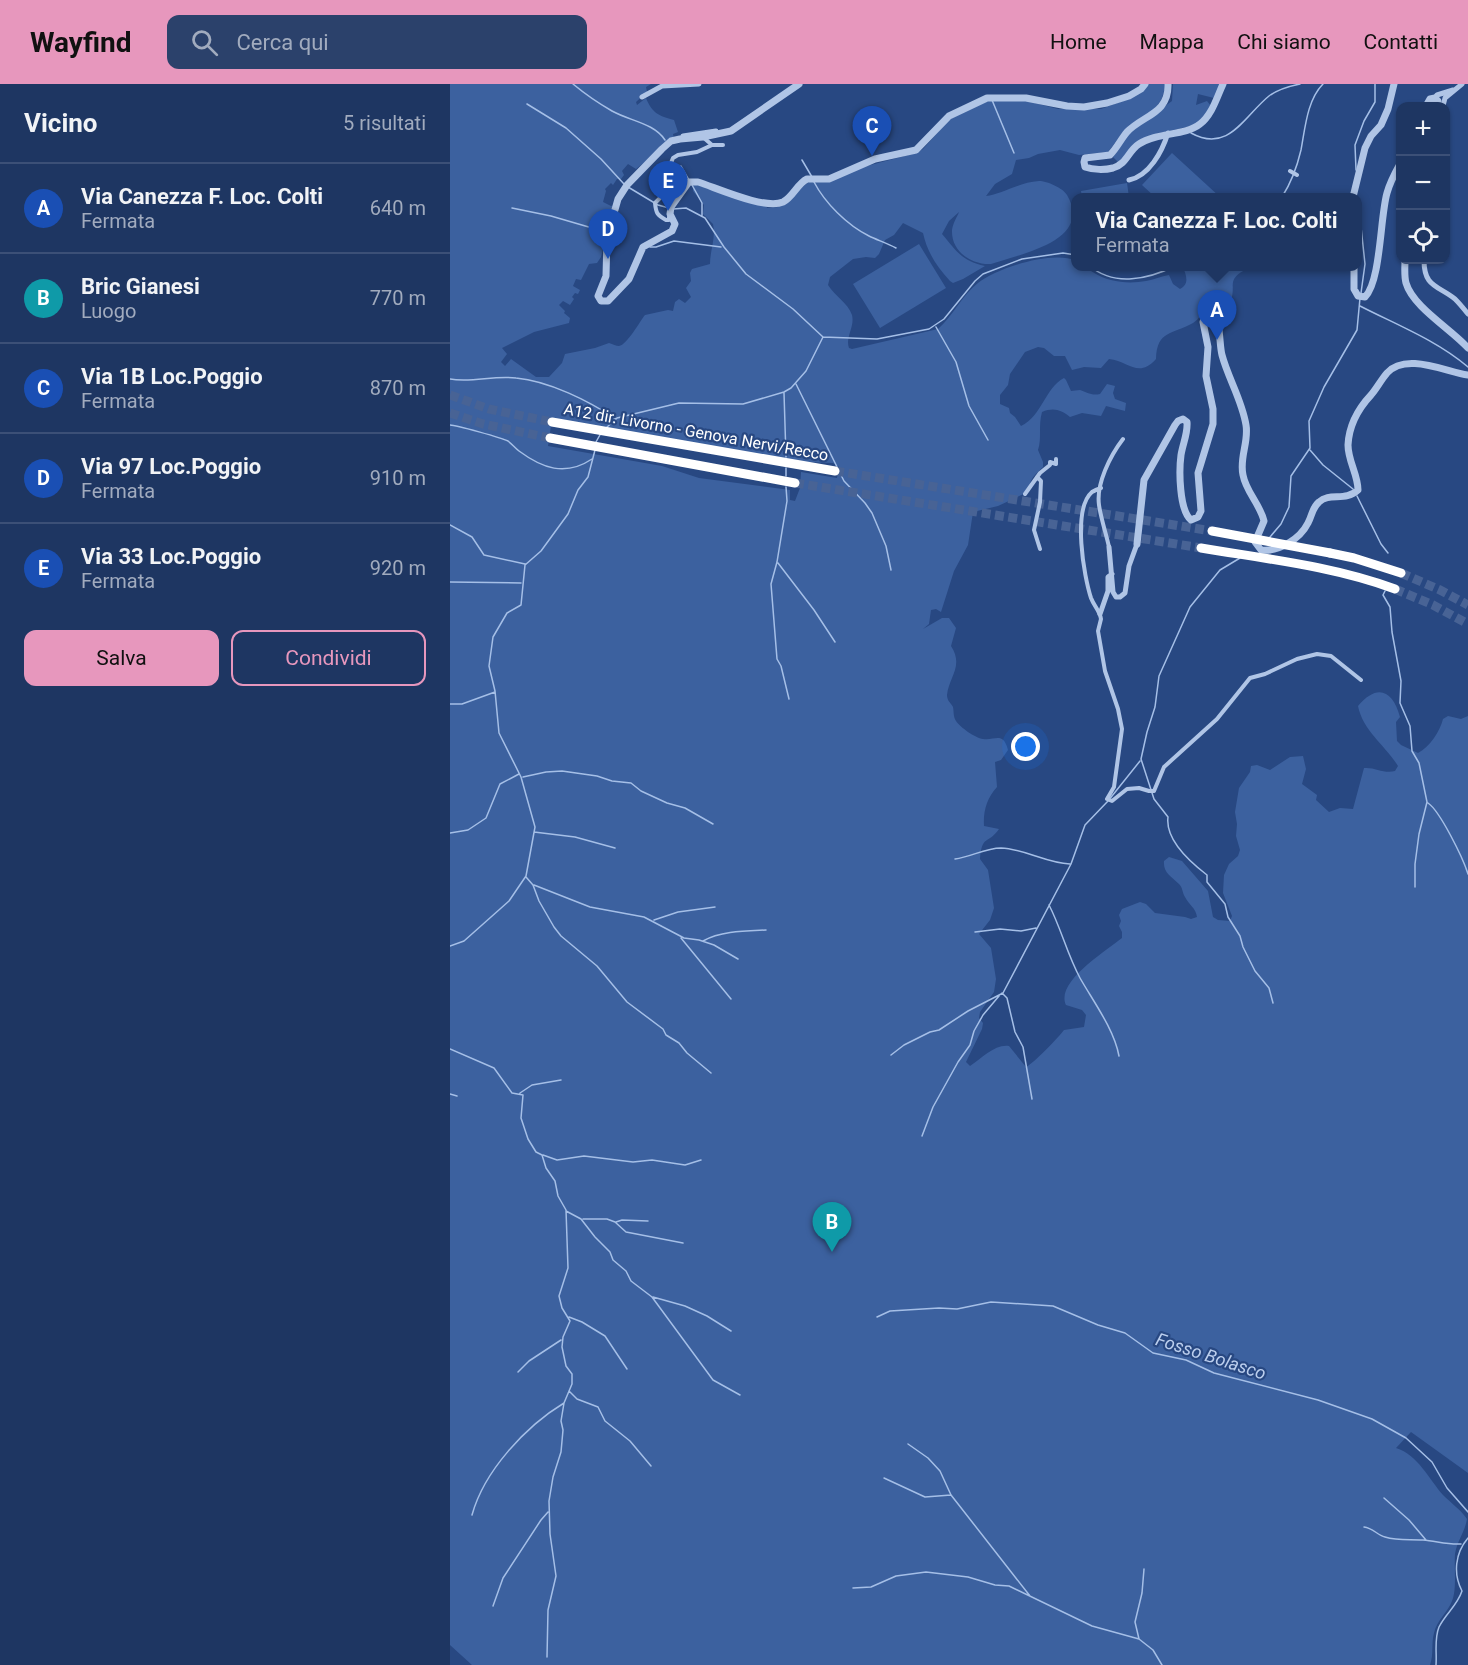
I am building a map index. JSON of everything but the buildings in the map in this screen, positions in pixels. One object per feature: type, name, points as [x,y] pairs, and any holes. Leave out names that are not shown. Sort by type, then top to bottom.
[{"type":"highway","name":"A12 dir. Livorno - Genova Nervi/Recco","points":[[552,422],[835,471]]},
{"type":"highway","points":[[550,438],[795,483]]},
{"type":"highway","points":[[1212,531],[1354,558],[1401,573]]},
{"type":"highway","points":[[1201,548],[1322,568],[1395,589]]},
{"type":"street","points":[[642,97],[662,86],[699,84]]},
{"type":"street","points":[[670,210],[675,224],[672,231],[643,247],[629,279],[621,289],[604,302],[601,301],[598,296],[609,277],[607,238],[622,192],[671,141],[724,134],[738,127],[799,84]]},
{"type":"street","points":[[723,145],[712,145],[697,153],[678,154],[673,158],[666,176],[664,194],[655,203],[655,212],[661,218],[668,221],[670,210],[690,182],[751,200],[778,203],[786,200],[802,182],[812,178],[829,179],[875,159],[916,150],[949,116],[987,98],[1021,98],[1067,106],[1098,105],[1129,96],[1145,84]]},
{"type":"street","points":[[1168,84],[1167,97],[1153,114],[1129,130],[1110,155],[1086,157],[1084,165],[1089,169],[1113,168],[1124,163],[1140,144],[1168,133],[1190,130],[1200,124],[1210,111],[1223,84]]},
{"type":"street","points":[[1354,193],[1365,148],[1371,136],[1381,125],[1388,109],[1394,84]]},
{"type":"street","points":[[1444,102],[1445,98],[1462,84]]},
{"type":"street","points":[[1428,102],[1437,95],[1455,90]]},
{"type":"street","points":[[1435,98],[1438,102]]},
{"type":"street","points":[[680,139],[683,136],[738,127]]},
{"type":"street","points":[[1129,180],[1137,178],[1155,160],[1168,133]]},
{"type":"street","points":[[703,137],[712,145]]},
{"type":"street","points":[[1290,171],[1297,175]]},
{"type":"street","points":[[1354,271],[1354,289],[1360,296],[1368,295],[1373,282],[1387,194],[1396,172]]},
{"type":"street","points":[[1405,264],[1406,283],[1411,294],[1468,348]]},
{"type":"street","points":[[1424,264],[1425,275],[1431,284],[1454,299],[1468,314]]},
{"type":"street","points":[[1123,439],[1106,466],[1099,506],[1109,547],[1116,597],[1122,597],[1125,593],[1130,561],[1137,544],[1144,480],[1175,425],[1183,419],[1187,422],[1188,429],[1179,468],[1184,507],[1186,516],[1191,520],[1198,517],[1201,511],[1198,472],[1213,424],[1213,410],[1206,376],[1208,347],[1203,322],[1205,316],[1213,315],[1218,321],[1228,377],[1243,412],[1247,436],[1242,473],[1264,521],[1256,538],[1256,544],[1261,550],[1276,549],[1302,533],[1316,505],[1322,500],[1352,496],[1358,490],[1358,483],[1350,462],[1348,447],[1350,432],[1359,409],[1388,372],[1396,366],[1408,364],[1430,365],[1468,375]]},
{"type":"street","points":[[1025,494],[1036,477],[1050,465],[1050,462],[1056,464],[1056,459]]},
{"type":"street","points":[[1036,477],[1041,481],[1041,491],[1034,530],[1040,549]]},
{"type":"street","points":[[1101,488],[1093,491],[1087,501],[1081,531],[1083,560],[1092,601],[1101,619],[1098,631],[1105,671],[1122,729],[1114,787],[1108,800],[1127,789],[1139,788],[1152,791],[1164,767],[1217,719],[1250,678],[1265,674],[1297,659],[1317,654],[1331,656],[1361,680]]},
{"type":"street","points":[[1100,614],[1108,591],[1108,577],[1112,574]]},
{"type":"shaded area","points":[[450,84],[651,84],[646,87],[647,92],[636,102],[637,105],[646,98],[657,113],[674,120],[678,132],[673,134],[674,139],[636,169],[628,164],[622,171],[624,175],[621,179],[617,179],[613,185],[611,183],[605,189],[603,202],[611,206],[615,205],[613,214],[610,215],[596,241],[599,244],[602,233],[607,235],[601,257],[597,263],[589,264],[581,280],[576,279],[573,286],[580,290],[572,297],[574,299],[570,305],[563,301],[559,305],[570,318],[569,323],[534,332],[502,348],[507,354],[501,362],[505,366],[511,359],[536,377],[549,377],[562,363],[565,354],[609,343],[622,345],[645,315],[673,311],[675,302],[679,299],[685,303],[691,297],[686,288],[691,281],[690,273],[692,269],[710,264],[714,235],[713,224],[703,214],[704,205],[693,191],[693,184],[766,204],[767,208],[778,207],[810,181],[916,153],[923,149],[948,121],[988,101],[1027,101],[1058,109],[1101,109],[1120,102],[1148,84],[1165,84],[1156,107],[1126,129],[1108,152],[1079,155],[1060,150],[1016,160],[1012,174],[995,184],[986,196],[1025,183],[1039,181],[1062,190],[1067,195],[1071,206],[1071,224],[1050,243],[991,264],[977,262],[964,256],[955,245],[952,230],[959,212],[949,221],[942,234],[965,258],[985,266],[963,279],[953,283],[950,281],[933,259],[923,233],[903,223],[894,235],[885,240],[875,258],[853,259],[830,277],[828,285],[848,307],[852,315],[848,344],[852,349],[938,329],[978,283],[998,272],[1040,259],[1066,258],[1071,260],[1071,271],[1091,271],[1106,279],[1120,282],[1142,282],[1169,275],[1173,284],[1180,289],[1186,282],[1184,271],[1244,271],[1234,279],[1230,303],[1225,306],[1222,314],[1219,316],[1211,309],[1193,323],[1167,335],[1159,343],[1156,359],[1150,365],[1138,368],[1109,359],[1101,368],[1084,367],[1072,370],[1065,356],[1054,356],[1044,348],[1038,347],[1025,352],[1010,374],[1008,385],[1000,395],[1000,404],[1009,408],[1010,413],[1021,426],[1034,416],[1052,388],[1064,378],[1071,391],[1080,390],[1100,394],[1107,384],[1115,386],[1113,393],[1115,399],[1126,403],[1125,411],[1106,406],[1101,416],[1082,413],[1070,417],[1060,411],[1042,412],[1038,450],[1043,467],[1031,481],[1030,491],[998,506],[973,512],[968,545],[954,571],[941,612],[936,609],[931,610],[929,624],[923,629],[942,618],[949,618],[956,628],[951,646],[955,653],[956,666],[947,695],[953,707],[955,719],[976,737],[1001,739],[1008,750],[1001,760],[995,762],[997,787],[988,800],[984,815],[984,826],[999,829],[982,846],[980,859],[988,870],[994,908],[990,920],[979,934],[991,948],[996,979],[994,992],[980,1012],[982,1029],[966,1062],[970,1066],[994,1049],[1009,1046],[1026,1067],[1040,1056],[1064,1030],[1084,1027],[1086,1015],[1082,1010],[1066,1005],[1065,996],[1075,977],[1122,938],[1119,915],[1122,909],[1140,902],[1146,904],[1155,913],[1191,919],[1197,917],[1180,886],[1165,869],[1164,861],[1169,857],[1182,861],[1208,891],[1213,917],[1230,921],[1232,916],[1223,893],[1224,875],[1240,850],[1236,836],[1235,812],[1239,788],[1250,772],[1251,766],[1257,765],[1270,770],[1290,757],[1303,756],[1306,769],[1302,784],[1317,795],[1316,800],[1329,812],[1340,808],[1353,809],[1364,768],[1391,772],[1395,771],[1398,766],[1369,730],[1361,715],[1358,706],[1365,699],[1378,692],[1389,696],[1400,717],[1396,722],[1397,741],[1418,753],[1434,738],[1443,719],[1448,716],[1461,719],[1468,716],[1468,1473],[1411,1432],[1396,1448],[1404,1451],[1417,1462],[1443,1495],[1467,1519],[1455,1554],[1454,1596],[1435,1628],[1430,1665],[472,1665],[450,1645]],"holes":[[[552,419],[806,462],[833,463],[839,467],[837,478],[801,472],[800,488],[795,501],[790,500],[790,490],[699,478],[662,466],[548,446]]]},
{"type":"shaded area","points":[[1173,84],[1220,84],[1214,98],[1198,94],[1196,105],[1207,101],[1211,106],[1204,118],[1191,125],[1148,136],[1118,162],[1113,157],[1130,132],[1172,101]]},
{"type":"shaded area","points":[[1172,153],[1216,193],[1151,193],[1142,185]]},
{"type":"shaded area","points":[[1127,183],[1128,193],[1081,193],[1081,191]]},
{"type":"shaded area","points":[[919,244],[946,288],[880,328],[853,284]]},
{"type":"waterway","points":[[573,84],[612,111],[655,130],[665,140]]},
{"type":"waterway","points":[[1191,133],[1204,138],[1216,139],[1226,136],[1244,122],[1269,96],[1284,88],[1300,84]]},
{"type":"waterway","points":[[1284,193],[1298,163],[1310,106],[1323,84]]},
{"type":"waterway","points":[[1356,170],[1355,145],[1364,121],[1375,102],[1375,84]]},
{"type":"waterway","points":[[992,100],[1014,153]]},
{"type":"waterway","points":[[527,104],[566,128],[601,159],[624,184]]},
{"type":"waterway","points":[[802,160],[812,177]]},
{"type":"waterway","points":[[681,166],[689,180]]},
{"type":"waterway","points":[[814,182],[824,198],[845,220],[869,236],[896,248]]},
{"type":"waterway","points":[[692,185],[702,203],[702,216]]},
{"type":"waterway","points":[[628,187],[658,205],[669,208]]},
{"type":"waterway","points":[[512,208],[551,216],[599,230]]},
{"type":"waterway","points":[[673,209],[686,208],[705,218],[724,247],[746,274],[793,309],[823,337],[877,339],[929,329],[944,319],[983,274],[1022,259],[1063,253],[1071,254]]},
{"type":"waterway","points":[[1361,293],[1365,264],[1362,236]]},
{"type":"waterway","points":[[650,247],[674,241],[721,247]]},
{"type":"waterway","points":[[1096,271],[1121,279],[1132,279],[1165,271]]},
{"type":"waterway","points":[[1270,537],[1281,524],[1289,507],[1291,476],[1310,448],[1309,421],[1324,387],[1357,330],[1360,298]]},
{"type":"waterway","points":[[1360,306],[1430,341],[1468,367]]},
{"type":"waterway","points":[[936,327],[956,362],[969,406],[988,440]]},
{"type":"waterway","points":[[606,428],[617,418],[679,403],[743,404],[784,392],[791,388],[806,371],[823,337]]},
{"type":"waterway","points":[[450,379],[508,377],[542,383],[594,405],[616,419]]},
{"type":"waterway","points":[[796,384],[844,481],[872,513],[886,546],[891,570]]},
{"type":"waterway","points":[[784,393],[786,457]]},
{"type":"waterway","points":[[450,425],[508,441],[528,457],[545,466],[572,468],[592,459]]},
{"type":"waterway","points":[[596,442],[601,433]]},
{"type":"waterway","points":[[450,946],[464,941],[509,901],[526,876],[535,827],[521,777],[499,733],[495,691],[489,666],[493,637],[507,613],[521,605],[525,565],[541,551],[568,514],[578,490],[588,477],[595,450]]},
{"type":"waterway","points":[[1310,450],[1323,465],[1353,489]]},
{"type":"waterway","points":[[786,468],[786,476]]},
{"type":"waterway","points":[[786,487],[787,501],[771,584],[777,659],[781,666],[789,699]]},
{"type":"waterway","points":[[1357,496],[1381,544],[1388,553]]},
{"type":"waterway","points":[[450,525],[472,537],[484,555],[525,564]]},
{"type":"waterway","points":[[1240,558],[1220,570],[1190,607],[1159,676],[1155,707],[1141,759],[1154,799],[1168,817],[1170,834],[1186,857],[1207,875],[1207,882],[1225,904],[1228,917],[1240,936],[1255,971],[1269,988],[1273,1003]]},
{"type":"waterway","points":[[778,563],[835,642]]},
{"type":"waterway","points":[[450,582],[521,583]]},
{"type":"waterway","points":[[1385,591],[1383,595],[1390,607],[1401,681],[1400,703],[1410,726],[1412,751],[1419,763],[1427,802],[1419,834],[1415,887]]},
{"type":"waterway","points":[[450,704],[462,704],[495,692]]},
{"type":"waterway","points":[[891,1055],[904,1045],[939,1030],[968,1011],[1003,993],[1071,864],[1085,825],[1108,801],[1140,761]]},
{"type":"waterway","points":[[523,777],[562,771],[631,783],[641,791],[667,803],[685,808],[713,824]]},
{"type":"waterway","points":[[450,833],[468,830],[486,818],[500,784],[519,774]]},
{"type":"waterway","points":[[1428,803],[1445,825],[1468,874]]},
{"type":"waterway","points":[[534,832],[575,837],[615,848]]},
{"type":"waterway","points":[[955,859],[989,849],[1001,848],[1070,864]]},
{"type":"waterway","points":[[526,877],[533,885],[539,901],[561,936],[597,966],[627,1002],[663,1029],[666,1035],[679,1043],[687,1053],[711,1073]]},
{"type":"waterway","points":[[534,885],[590,907],[644,917],[684,938],[714,945],[738,959]]},
{"type":"waterway","points":[[1049,905],[1075,969],[1108,1026],[1119,1056]]},
{"type":"waterway","points":[[654,920],[678,912],[715,907]]},
{"type":"waterway","points":[[975,932],[1000,929],[1021,931],[1036,928]]},
{"type":"waterway","points":[[703,941],[725,933],[766,930]]},
{"type":"waterway","points":[[681,938],[731,999]]},
{"type":"waterway","points":[[1002,993],[1007,998],[1015,1032],[1023,1047],[1032,1099]]},
{"type":"waterway","points":[[922,1136],[933,1107],[970,1045],[974,1031],[983,1015],[999,996]]},
{"type":"waterway","points":[[450,1049],[494,1068],[512,1093],[523,1095],[521,1118],[528,1139],[536,1152],[542,1155],[566,1210],[568,1268],[559,1296],[562,1308],[570,1321],[563,1337],[562,1347],[566,1366],[572,1374],[572,1384],[564,1403],[561,1421],[563,1430],[561,1452],[553,1477],[549,1501],[550,1534],[556,1576],[548,1610],[547,1657]]},
{"type":"waterway","points":[[520,1093],[532,1085],[561,1080]]},
{"type":"waterway","points":[[450,1094],[457,1096]]},
{"type":"waterway","points":[[543,1155],[557,1160],[584,1156],[633,1162],[652,1160],[685,1165],[701,1160]]},
{"type":"waterway","points":[[566,1211],[581,1219],[610,1252],[613,1260],[626,1271],[631,1281],[652,1297],[713,1380],[740,1395]]},
{"type":"waterway","points":[[583,1219],[607,1219],[615,1222],[626,1232],[683,1243]]},
{"type":"waterway","points":[[616,1222],[622,1220],[648,1221]]},
{"type":"waterway","points":[[653,1297],[685,1306],[731,1331]]},
{"type":"waterway","name":"Fosso Bolasco","points":[[877,1317],[890,1311],[957,1309],[991,1302],[1053,1306],[1098,1325],[1125,1333],[1153,1353],[1186,1360],[1214,1373],[1318,1400],[1372,1419],[1406,1438],[1432,1462],[1447,1488],[1468,1512]]},
{"type":"waterway","points":[[569,1317],[605,1336],[627,1369]]},
{"type":"waterway","points":[[518,1372],[529,1361],[561,1340]]},
{"type":"waterway","points":[[569,1391],[577,1399],[598,1407],[605,1421],[630,1441],[651,1466]]},
{"type":"waterway","points":[[472,1515],[486,1482],[508,1451],[535,1424],[564,1403]]},
{"type":"waterway","points":[[908,1444],[928,1458],[940,1471],[951,1495],[1030,1596]]},
{"type":"waterway","points":[[884,1478],[925,1497],[951,1495]]},
{"type":"waterway","points":[[1384,1498],[1409,1520],[1426,1540]]},
{"type":"waterway","points":[[493,1606],[503,1578],[548,1512]]},
{"type":"waterway","points":[[1364,1527],[1390,1538],[1461,1544]]},
{"type":"waterway","points":[[1436,1665],[1437,1632],[1462,1591],[1457,1578],[1457,1564],[1460,1550],[1468,1538]]},
{"type":"waterway","points":[[1139,1639],[1135,1622],[1142,1593],[1144,1569]]},
{"type":"waterway","points":[[853,1588],[871,1587],[896,1576],[926,1572],[968,1577],[995,1585],[1009,1586],[1092,1626],[1139,1639],[1153,1650],[1162,1665]]},
{"type":"tunnel","points":[[450,395],[489,409],[552,422]]},
{"type":"tunnel","points":[[450,413],[483,424],[550,438]]},
{"type":"tunnel","points":[[835,471],[1212,531]]},
{"type":"tunnel","points":[[795,483],[1201,548]]},
{"type":"tunnel","points":[[1401,573],[1468,605]]},
{"type":"tunnel","points":[[1395,589],[1433,605],[1468,624]]},
{"type":"place","name":"Via 1B Loc.Poggio","points":[[872,156]]},
{"type":"place","name":"Via 33 Loc.Poggio","points":[[668,211]]},
{"type":"place","name":"Via 97 Loc.Poggio","points":[[608,259]]},
{"type":"place","name":"Via Canezza F. Loc. Colti","points":[[1217,340]]},
{"type":"place","name":"Bric Gianesi","points":[[832,1252]]}]
